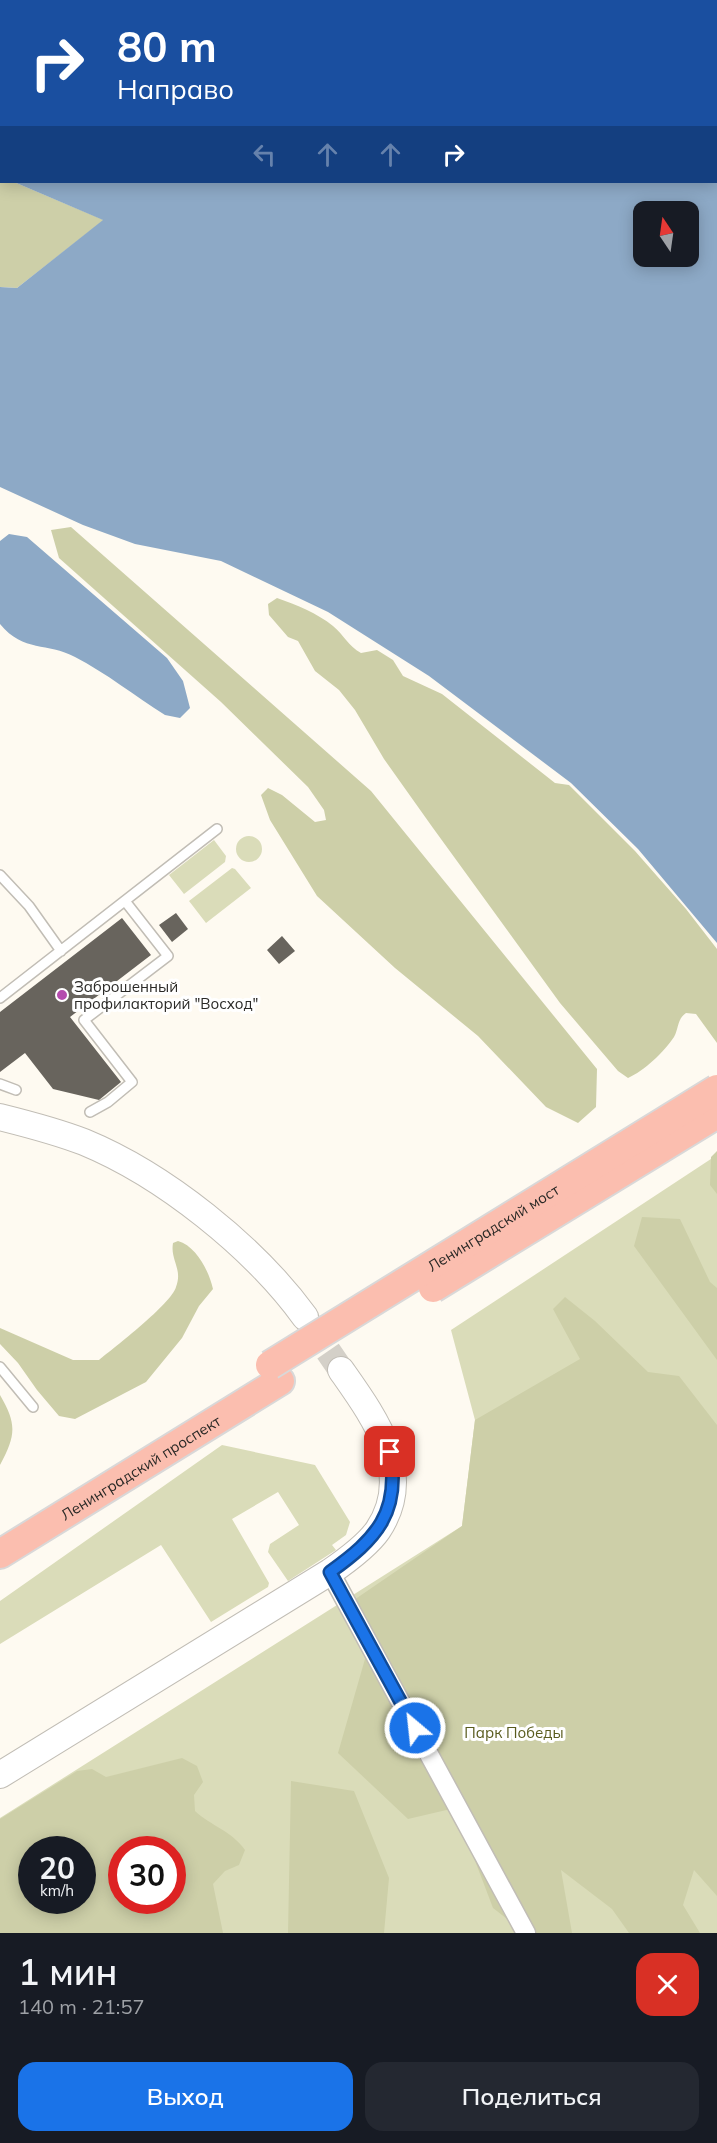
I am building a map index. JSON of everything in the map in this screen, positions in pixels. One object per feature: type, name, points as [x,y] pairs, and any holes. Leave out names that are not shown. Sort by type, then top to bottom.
[{"type":"main road","name":"Ленинградский мост","points":[[275,1373],[717,1089]]},
{"type":"main road","name":"Ленинградский мост","points":[[275,1373],[717,1114]]},
{"type":"main road","name":"Ленинградский проспект","points":[[0,1554],[51,1523],[275,1373]]},
{"type":"main road","name":"Ленинградский проспект","points":[[0,1532],[275,1373]]},
{"type":"street","points":[[0,1117],[85,1143],[127,1163],[166,1188],[241,1247],[273,1279],[305,1317]]},
{"type":"street","points":[[0,1775],[330,1572],[377,1532],[387,1515],[393,1494],[392,1463],[381,1431],[342,1370]]},
{"type":"street","points":[[0,1570],[51,1523]]},
{"type":"street","points":[[330,1572],[526,1933]]},
{"type":"lane","points":[[0,998],[217,829]]},
{"type":"lane","points":[[0,875],[29,906],[61,951]]},
{"type":"lane","points":[[90,1112],[108,1102],[132,1082],[84,1020],[168,956],[125,901]]},
{"type":"lane","points":[[0,1084],[16,1090]]},
{"type":"lane","points":[[0,1367],[33,1407]]},
{"type":"green space","points":[[0,183],[16,183],[104,220],[17,288],[0,287]]},
{"type":"green space","points":[[71,527],[371,791],[597,1069],[596,1107],[578,1123],[546,1107],[478,1036],[395,968],[317,896],[270,820],[261,795],[268,788],[282,795],[315,822],[326,820],[324,810],[308,787],[221,702],[59,558],[51,530]]},
{"type":"green space","points":[[277,598],[327,621],[361,653],[377,650],[393,660],[403,676],[442,694],[555,783],[569,785],[635,851],[686,909],[717,949],[717,1043],[696,1014],[686,1013],[681,1018],[676,1034],[670,1043],[647,1066],[628,1078],[618,1071],[560,1003],[384,759],[355,710],[339,690],[315,671],[298,641],[288,637],[269,615],[268,604]]},
{"type":"green space","points":[[249,836],[258,840],[262,849],[258,858],[249,862],[240,858],[236,849],[240,840]]},
{"type":"green space","points":[[214,840],[226,856],[225,862],[184,894],[169,875]]},
{"type":"green space","points":[[232,868],[251,888],[206,923],[189,901]]},
{"type":"green space","points":[[717,1151],[717,1194],[710,1185],[711,1157]]},
{"type":"green space","name":"Парк Победы","points":[[717,1155],[717,1933],[0,1933],[0,1818],[462,1526],[475,1420],[451,1330]]},
{"type":"green space","points":[[642,1217],[680,1219],[710,1282],[717,1288],[717,1360],[634,1246]]},
{"type":"green space","points":[[178,1241],[190,1248],[201,1260],[213,1289],[199,1306],[182,1338],[146,1382],[75,1419],[59,1416],[18,1363],[0,1344],[0,1328],[73,1360],[99,1360],[142,1325],[172,1294],[178,1281],[173,1243]]},
{"type":"green space","points":[[565,1297],[595,1321],[648,1372],[679,1376],[717,1425],[717,1896],[694,1870],[683,1905],[700,1933],[629,1933],[612,1909],[561,1870],[572,1933],[525,1933],[493,1908],[455,1808],[408,1819],[338,1753],[369,1645],[354,1600],[462,1526],[475,1420],[580,1359],[553,1309]]},
{"type":"green space","points":[[0,1395],[12,1422],[12,1437],[0,1465]]},
{"type":"green space","points":[[222,1445],[315,1465],[350,1522],[346,1535],[332,1545],[336,1550],[288,1581],[268,1552],[270,1544],[299,1525],[278,1492],[232,1519],[269,1583],[268,1587],[211,1622],[161,1545],[0,1644],[0,1601]]},
{"type":"green space","points":[[182,1758],[197,1766],[203,1782],[194,1795],[195,1811],[228,1833],[245,1850],[239,1865],[225,1871],[213,1884],[223,1933],[0,1933],[0,1819],[77,1771],[92,1769],[106,1777]]},
{"type":"green space","points":[[291,1781],[354,1791],[389,1878],[384,1933],[288,1933]]},
{"type":"water","points":[[16,183],[717,183],[717,943],[638,849],[571,783],[429,676],[328,612],[221,561],[135,544],[83,525],[0,487],[0,287],[17,288],[103,220]]},
{"type":"water","points":[[9,534],[27,537],[167,658],[183,681],[190,708],[180,718],[165,715],[87,663],[65,652],[18,639],[0,624],[0,541]]},
{"type":"building","points":[[176,913],[188,929],[172,942],[159,925]]},
{"type":"building","points":[[122,918],[151,955],[70,1017],[121,1082],[99,1100],[53,1089],[25,1053],[0,1072],[0,1012]]},
{"type":"building","points":[[282,936],[295,951],[279,964],[267,950]]},
{"type":"tunnel","points":[[306,1319],[341,1370]]},
{"type":"place","name":"Заброшенный профилакторий \"Восход\"","points":[[62,995]]},
{"type":"route","points":[[390,1452],[394,1473],[393,1494],[387,1515],[377,1532],[347,1560],[330,1572],[415,1728]]}]
